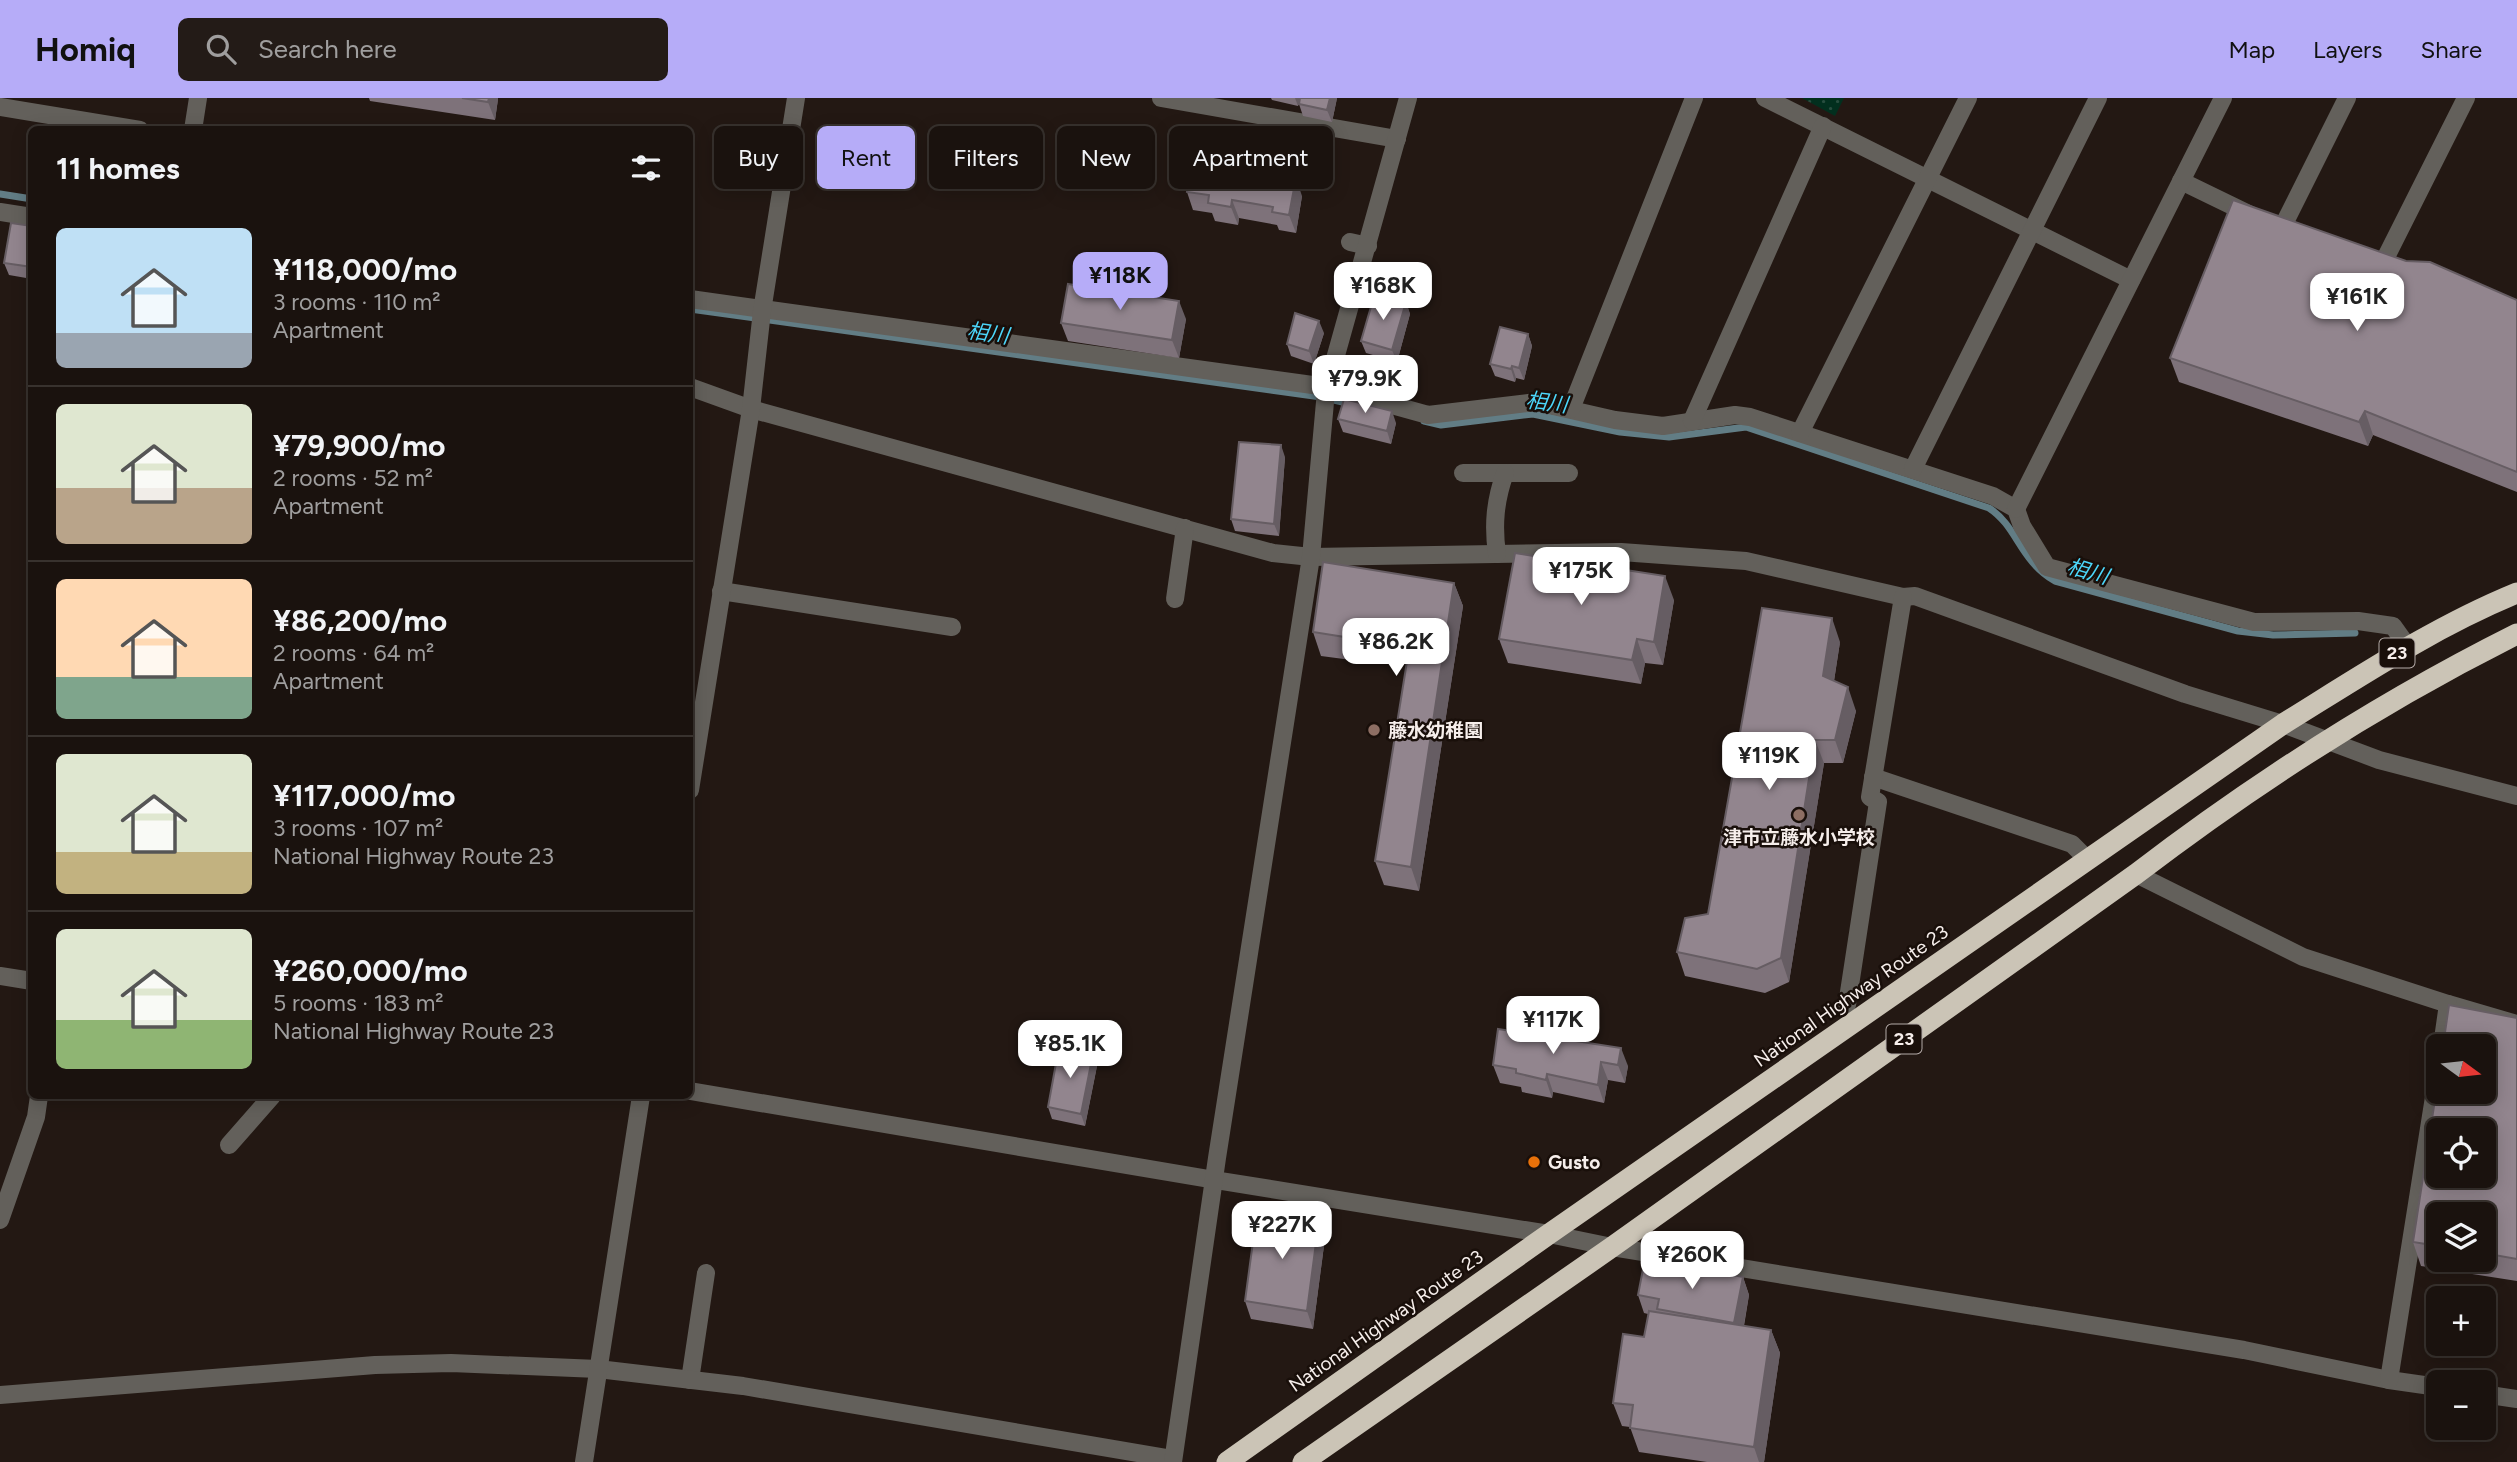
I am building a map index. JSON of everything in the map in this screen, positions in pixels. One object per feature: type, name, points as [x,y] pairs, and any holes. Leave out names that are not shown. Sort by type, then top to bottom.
[{"type":"highway","name":"National Highway Route 23","points":[[1227,1462],[1549,1234],[2283,724],[2408,647],[2474,611],[2517,593]]},
{"type":"highway","name":"23","points":[[1303,1462],[1612,1247],[2136,874],[2181,839],[2370,713],[2450,667],[2517,634]]},
{"type":"street","points":[[194,126],[198,98]]},
{"type":"street","points":[[693,771],[751,409],[762,311],[796,98]]},
{"type":"street","points":[[1161,98],[1397,139]]},
{"type":"street","points":[[0,1395],[375,1365],[451,1363],[598,1369],[743,1386],[1173,1461],[1311,557],[1326,389],[1359,244],[1397,139],[1408,98]]},
{"type":"street","points":[[1571,409],[1694,98]]},
{"type":"street","points":[[1765,98],[2130,280]]},
{"type":"street","points":[[1800,433],[1968,98]]},
{"type":"street","points":[[1913,469],[2098,98]]},
{"type":"street","points":[[2016,509],[2223,98]]},
{"type":"street","points":[[2282,228],[2347,98]]},
{"type":"street","points":[[2386,257],[2466,98]]},
{"type":"street","points":[[0,107],[116,126]]},
{"type":"street","points":[[1692,421],[1823,126]]},
{"type":"street","points":[[2181,181],[2232,207],[2304,235]]},
{"type":"street","points":[[0,212],[28,216]]},
{"type":"street","points":[[693,300],[1326,389],[1428,415],[1536,402],[1615,420],[1662,426],[1735,415],[1749,416],[1993,496],[2016,509],[2022,526],[2047,567],[2254,622],[2358,621],[2388,617],[2408,647]]},
{"type":"street","points":[[693,388],[751,409],[1273,553],[1311,557],[1621,552],[1746,561],[1903,597],[1915,596],[2185,694],[2283,724],[2379,760],[2517,796]]},
{"type":"street","points":[[1463,473],[1569,473]]},
{"type":"street","points":[[1497,554],[1494,526],[1498,492],[1505,473]]},
{"type":"street","points":[[1175,599],[1185,528]]},
{"type":"street","points":[[721,591],[952,627]]},
{"type":"street","points":[[1847,1005],[1878,802],[1870,797],[1903,597]]},
{"type":"street","points":[[1873,777],[2072,844],[2088,860]]},
{"type":"street","points":[[2136,874],[2303,957],[2517,1024]]},
{"type":"street","points":[[0,976],[28,980]]},
{"type":"street","points":[[2444,1034],[2448,1004]]},
{"type":"street","points":[[693,1092],[1549,1234],[1612,1247],[2244,1350],[2426,1385]]},
{"type":"street","points":[[0,1220],[36,1116],[39,1099]]},
{"type":"street","points":[[229,1145],[269,1099]]},
{"type":"street","points":[[584,1462],[641,1099]]},
{"type":"street","points":[[2389,1380],[2433,1104]]},
{"type":"street","points":[[690,1380],[706,1273]]},
{"type":"street","points":[[2496,1396],[2517,1399]]},
{"type":"green space","points":[[1802,98],[1844,98],[1835,116]]},
{"type":"building","points":[[462,98],[489,98],[488,102]]},
{"type":"building","points":[[1300,98],[1330,98],[1327,110],[1299,104]]},
{"type":"building","points":[[1187,189],[1294,189],[1289,215],[1272,212],[1273,207],[1232,200],[1231,207],[1208,203],[1209,195],[1187,192]]},
{"type":"building","points":[[2233,200],[2406,261],[2430,262],[2517,300],[2517,472],[2365,411],[2359,422],[2170,358]]},
{"type":"building","points":[[11,223],[28,225],[28,266],[4,263]]},
{"type":"building","points":[[1068,284],[1179,301],[1172,340],[1061,323]]},
{"type":"building","points":[[1375,293],[1406,302],[1392,350],[1361,341]]},
{"type":"building","points":[[1295,313],[1319,321],[1309,351],[1287,344]]},
{"type":"building","points":[[1500,327],[1528,334],[1519,368],[1490,364]]},
{"type":"building","points":[[1344,399],[1392,411],[1387,431],[1338,419]]},
{"type":"building","points":[[1239,442],[1281,445],[1274,524],[1231,519]]},
{"type":"building","points":[[1515,553],[1665,576],[1654,642],[1637,639],[1632,660],[1499,639]]},
{"type":"building","name":"藤水幼稚園","points":[[1323,562],[1454,583],[1411,867],[1375,861],[1412,630],[1354,621],[1351,638],[1313,632]]},
{"type":"building","points":[[1762,608],[1832,618],[1823,676],[1848,687],[1835,740],[1815,740],[1781,958],[1757,969],[1677,952],[1685,918],[1708,914]]},
{"type":"building","points":[[2449,1005],[2517,1018],[2517,1259],[2496,1255],[2496,1202],[2426,1202],[2426,1244],[2413,1242],[2426,1158],[2426,1188],[2496,1188],[2496,1118],[2432,1118],[2434,1104],[2496,1104],[2496,1034],[2445,1034]]},
{"type":"building","points":[[1498,1029],[1621,1048],[1618,1065],[1601,1062],[1598,1085],[1547,1074],[1546,1080],[1516,1073],[1516,1069],[1493,1065]]},
{"type":"building","points":[[1059,1047],[1093,1054],[1081,1114],[1048,1107]]},
{"type":"building","points":[[1257,1212],[1319,1220],[1307,1311],[1245,1301]]},
{"type":"building","points":[[1660,1261],[1743,1277],[1734,1323],[1657,1309],[1659,1299],[1638,1295],[1644,1264],[1659,1267]]},
{"type":"building","points":[[1649,1311],[1771,1330],[1754,1447],[1630,1428],[1633,1405],[1613,1403],[1623,1334],[1644,1337]]},
{"type":"waterway","name":"相川","points":[[0,194],[28,198]]},
{"type":"waterway","name":"相川","points":[[693,309],[1321,397],[1351,404]]},
{"type":"waterway","name":"相川","points":[[1424,421],[1441,425],[1533,414],[1620,432],[1669,437],[1746,427],[1989,508],[2006,524],[2026,554],[2043,573],[2055,581],[2238,631],[2273,635],[2355,633]]},
{"type":"place","name":"藤水幼稚園","points":[[1374,730]]},
{"type":"place","name":"津市立藤水小学校","points":[[1799,815]]},
{"type":"place","name":"Gusto","points":[[1534,1162]]}]
